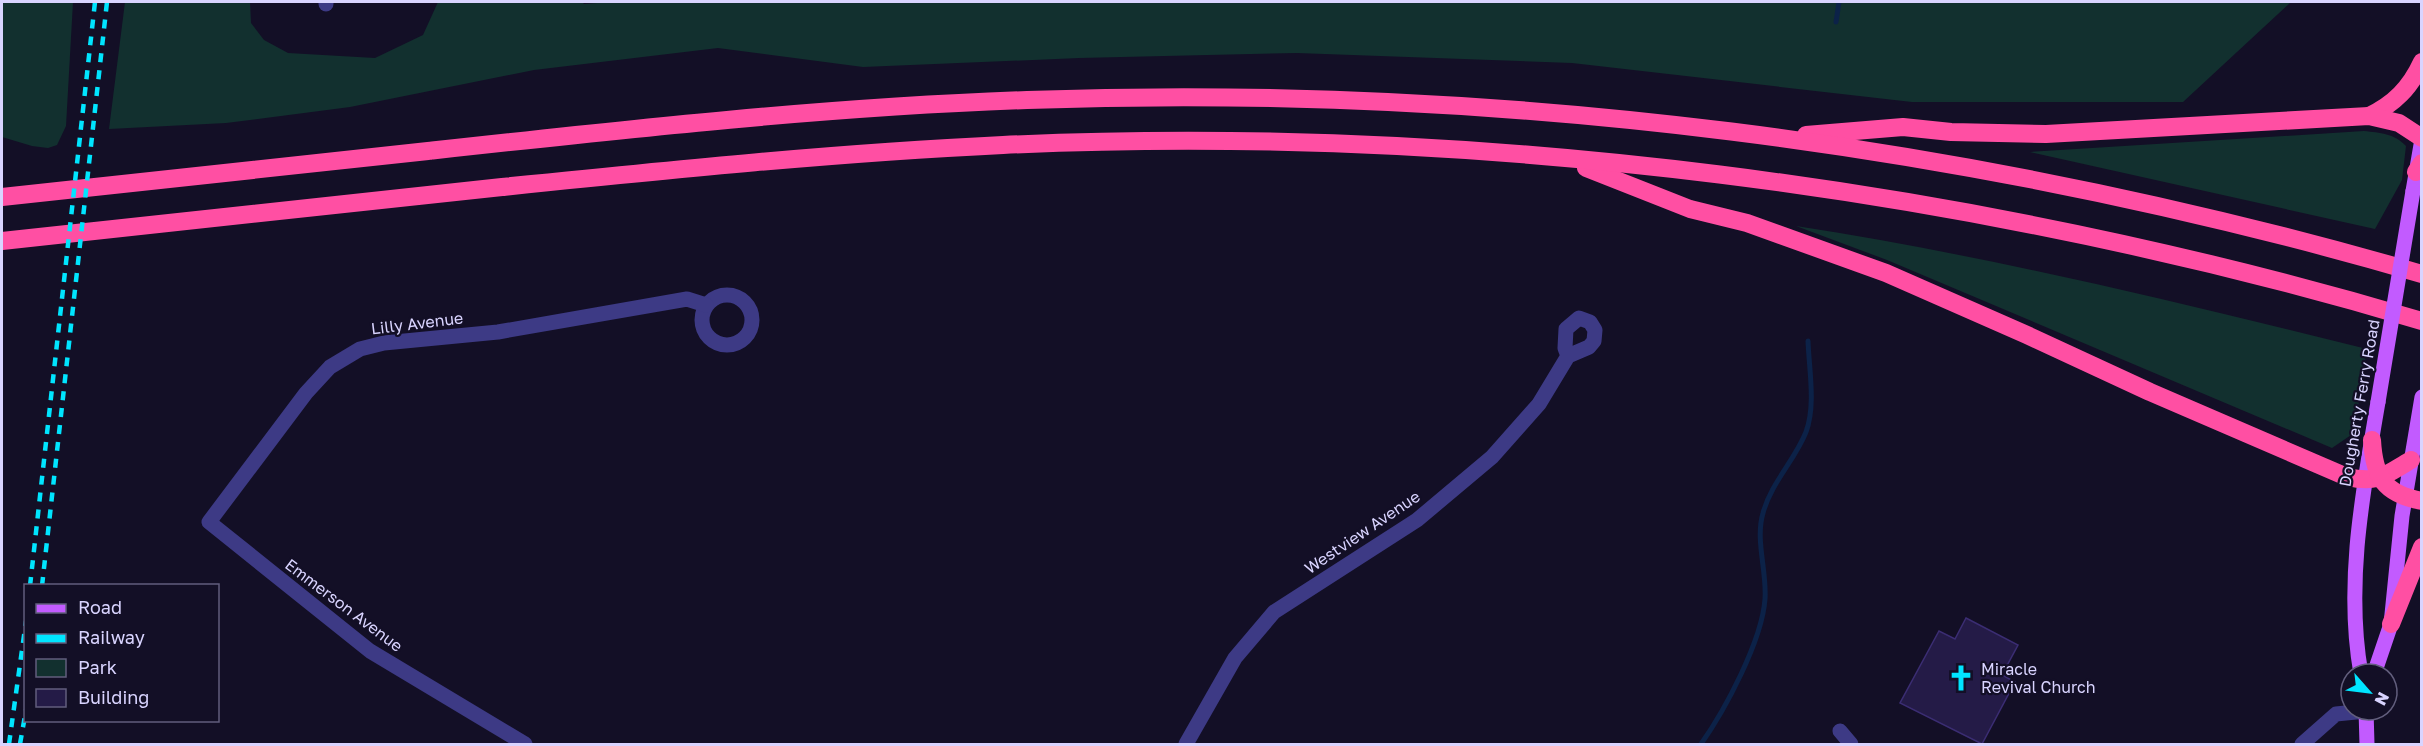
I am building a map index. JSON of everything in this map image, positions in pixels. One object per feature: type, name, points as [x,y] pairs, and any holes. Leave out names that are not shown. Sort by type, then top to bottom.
[{"type":"highway","points":[[2369,116],[2383,109],[2409,86],[2421,62]]},
{"type":"highway","points":[[2,197],[745,118],[1028,100],[1215,98],[1366,102],[1527,112],[1774,138],[1928,161],[2113,197],[2296,240],[2421,274]]},
{"type":"highway","points":[[1774,138],[1903,127],[1974,133],[2046,134],[2369,116],[2399,123],[2421,138]]},
{"type":"highway","points":[[2,241],[612,176],[910,149],[1095,142],[1283,143],[1565,160],[1761,182],[2012,222],[2206,264],[2421,321]]},
{"type":"highway","points":[[1565,160],[1690,209],[1747,223],[1886,273],[2275,447],[2327,469],[2372,479],[2388,489],[2413,499]]},
{"type":"highway","points":[[2372,440],[2372,479]]},
{"type":"highway","points":[[2372,479],[2410,460]]},
{"type":"highway","points":[[2391,624],[2421,547]]},
{"type":"main road","name":"Dougherty Ferry Road","points":[[2372,440],[2413,191],[2419,167],[2421,138]]},
{"type":"main road","points":[[2378,662],[2391,624],[2413,499],[2410,460],[2420,405]]},
{"type":"main road","name":"Dougherty Ferry Road","points":[[2359,662],[2355,638],[2360,510],[2372,479]]},
{"type":"main road","points":[[2366,722],[2367,744]]},
{"type":"street","name":"Lilly Avenue","points":[[209,522],[306,393],[330,367],[360,349],[384,343],[498,332],[687,299],[706,305]]},
{"type":"street","name":"Westview Avenue","points":[[1186,744],[1235,658],[1274,612],[1417,520],[1492,457],[1539,404],[1568,356]]},
{"type":"street","name":"Emmerson Avenue","points":[[209,522],[370,651],[525,744]]},
{"type":"street","points":[[2302,744],[2339,714]]},
{"type":"street","points":[[1840,732],[1851,744]]},
{"type":"green space","points":[[2,2],[73,2],[66,126],[57,145],[48,148],[32,146],[2,137]]},
{"type":"green space","points":[[125,2],[250,2],[251,23],[264,40],[288,53],[375,58],[423,35],[438,2],[582,2],[584,4],[610,2],[2291,2],[2183,102],[1912,102],[1572,63],[1297,53],[1079,58],[863,67],[718,48],[534,70],[350,107],[226,123],[109,129]]},
{"type":"green space","points":[[2364,131],[2392,136],[2406,146],[2402,180],[2375,229],[2030,152]]},
{"type":"green space","points":[[1796,226],[2012,266],[2154,297],[2367,349],[2354,433],[2332,448],[1887,260]]},
{"type":"building","name":"Miracle Revival Church","points":[[1966,618],[2018,645],[2002,675],[2015,682],[1982,744],[1900,703],[1939,631],[1955,639]]},
{"type":"waterway","points":[[1836,22],[1839,2]]},
{"type":"waterway","points":[[1701,744],[1721,713],[1741,674],[1757,635],[1765,599],[1761,523],[1767,502],[1801,442],[1809,421],[1811,387],[1808,341]]},
{"type":"railway","points":[[30,584],[95,2]]},
{"type":"railway","points":[[42,584],[107,2]]},
{"type":"railway","points":[[9,744],[24,635]]},
{"type":"railway","points":[[20,744],[24,721]]},
{"type":"place","name":"Miracle Revival Church","points":[[1961,678]]}]
